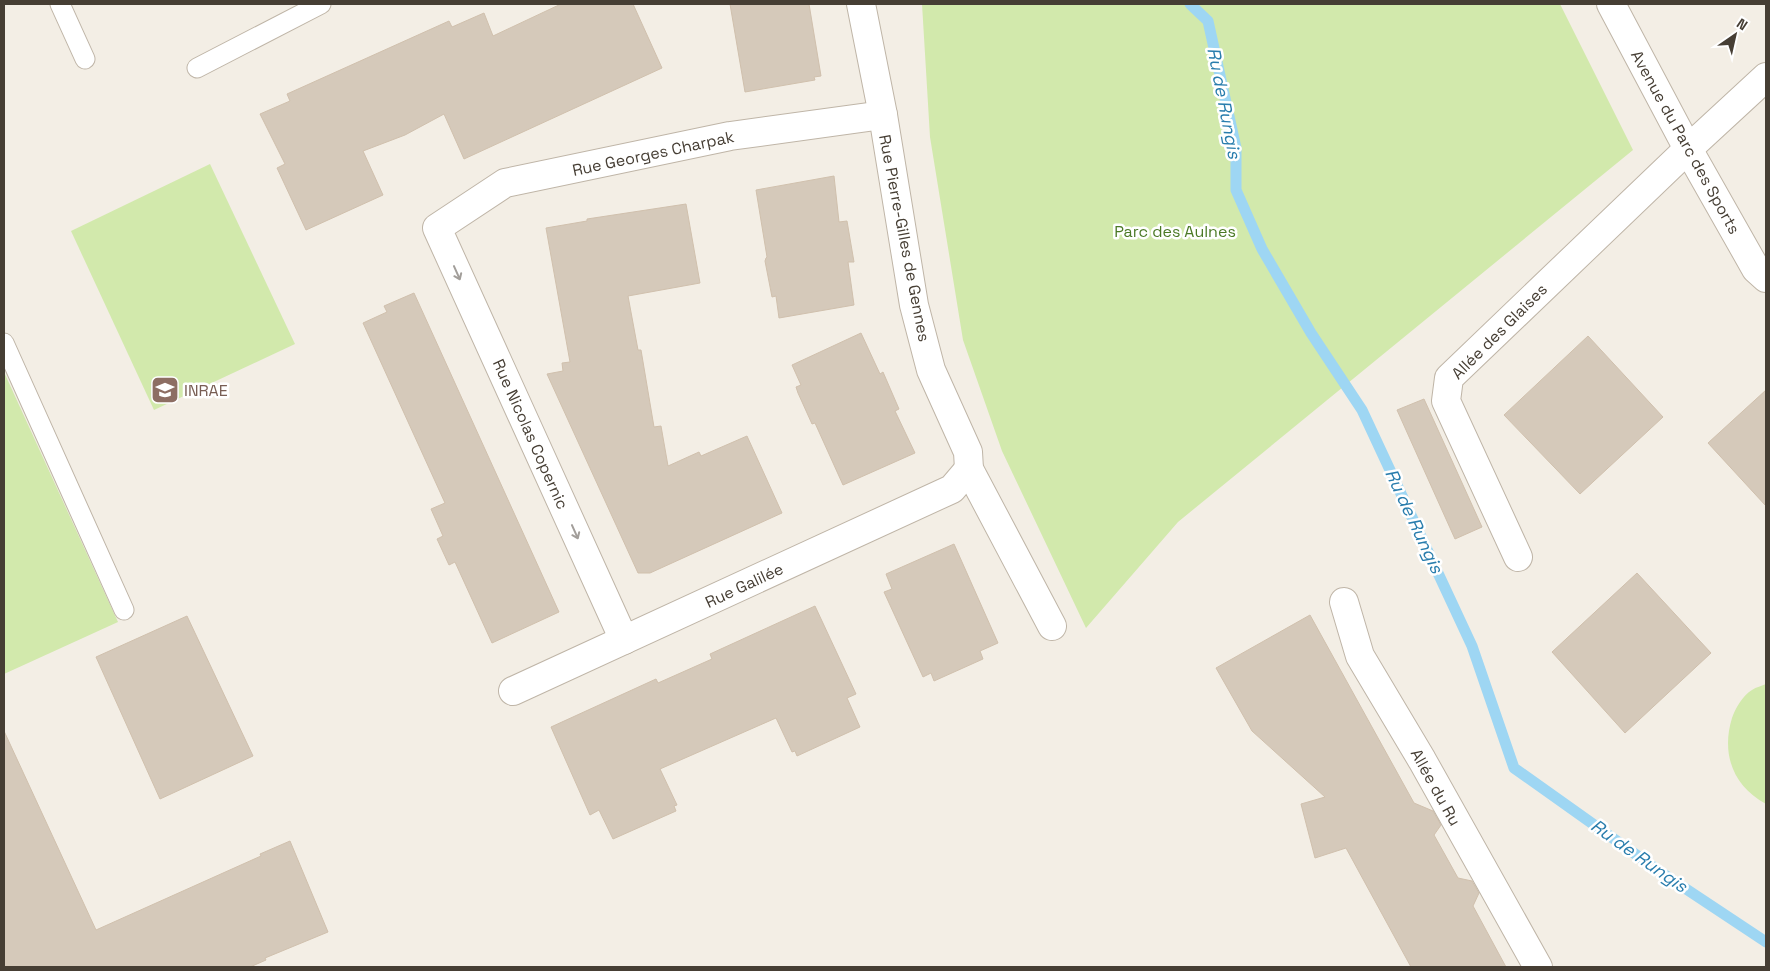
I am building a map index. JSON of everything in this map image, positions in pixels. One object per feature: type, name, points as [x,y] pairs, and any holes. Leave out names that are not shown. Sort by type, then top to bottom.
[{"type":"street","name":"Rue Pierre-Gilles de Gennes","points":[[861,4],[883,115],[914,305],[932,370],[968,452],[969,469],[1052,626]]},
{"type":"street","name":"Avenue du Parc des Sports","points":[[1611,4],[1688,149],[1756,269],[1766,278]]},
{"type":"street","name":"Allée des Glaises","points":[[1518,557],[1446,400],[1448,378],[1766,77]]},
{"type":"street","name":"Rue Georges Charpak","points":[[437,228],[505,183],[730,136],[883,115]]},
{"type":"street","name":"Rue Nicolas Copernic","points":[[437,228],[624,640]]},
{"type":"street","name":"Rue Galilée","points":[[513,691],[952,489],[969,469]]},
{"type":"street","name":"Allée du Ru","points":[[1344,602],[1360,656],[1422,760],[1538,967]]},
{"type":"lane","points":[[60,4],[85,59]]},
{"type":"lane","points":[[197,68],[321,4]]},
{"type":"lane","points":[[4,343],[124,610]]},
{"type":"green space","name":"Parc des Aulnes","points":[[922,4],[1560,4],[1633,150],[1178,522],[1086,628],[1002,451],[963,340],[930,137]]},
{"type":"green space","points":[[210,164],[295,344],[154,410],[71,231]]},
{"type":"green space","points":[[4,372],[118,622],[4,674]]},
{"type":"green space","points":[[1766,684],[1766,804],[1745,788],[1738,778],[1729,756],[1728,744],[1732,718],[1740,702],[1749,692]]},
{"type":"building","points":[[561,4],[633,4],[662,68],[464,159],[444,114],[405,135],[363,151],[383,195],[306,230],[277,168],[285,164],[260,114],[290,101],[287,94],[449,21],[452,27],[484,13],[493,36]]},
{"type":"building","points":[[730,4],[809,4],[821,76],[814,77],[815,80],[745,92]]},
{"type":"building","points":[[834,176],[839,222],[847,221],[854,262],[848,262],[854,305],[779,318],[776,296],[772,297],[765,261],[767,257],[756,190]]},
{"type":"building","points":[[686,204],[700,283],[628,296],[638,350],[641,350],[654,427],[661,426],[668,466],[699,452],[701,456],[747,436],[782,513],[650,573],[638,573],[547,374],[563,371],[562,363],[570,362],[546,228],[587,221],[587,219]]},
{"type":"building","points":[[414,293],[559,612],[492,643],[455,562],[449,565],[437,539],[443,536],[431,509],[445,503],[363,323],[387,312],[384,306]]},
{"type":"building","points":[[861,333],[880,374],[883,372],[899,409],[895,411],[915,453],[843,485],[815,423],[812,424],[798,393],[796,387],[801,385],[792,365]]},
{"type":"building","points":[[1588,336],[1663,417],[1580,494],[1504,415]]},
{"type":"building","points":[[1766,390],[1766,506],[1708,443]]},
{"type":"building","points":[[1424,399],[1482,527],[1455,539],[1397,410]]},
{"type":"building","points":[[954,544],[998,643],[980,651],[983,659],[934,681],[931,673],[923,677],[884,592],[892,589],[886,574]]},
{"type":"building","points":[[1637,573],[1711,653],[1625,733],[1552,652]]},
{"type":"building","points":[[815,606],[856,694],[847,698],[860,727],[797,756],[795,751],[792,752],[776,718],[660,769],[677,805],[674,806],[676,811],[613,839],[599,810],[590,815],[551,727],[656,679],[658,683],[712,659],[710,654]]},
{"type":"building","points":[[1310,615],[1414,803],[1433,811],[1441,825],[1434,835],[1458,878],[1472,881],[1479,893],[1473,906],[1506,967],[1411,967],[1346,848],[1315,858],[1301,804],[1325,797],[1252,731],[1216,668]]},
{"type":"building","points":[[187,616],[253,756],[160,799],[96,657]]},
{"type":"building","points":[[4,731],[96,930],[261,856],[260,854],[290,841],[328,932],[265,958],[266,960],[250,967],[4,967]]},
{"type":"waterway","name":"Ru de Rungis","points":[[1190,4],[1208,21],[1236,148],[1236,190],[1262,249],[1311,333],[1362,410],[1472,646],[1514,768],[1659,871],[1766,942]]},
{"type":"place","name":"INRAE","points":[[165,390]]}]
